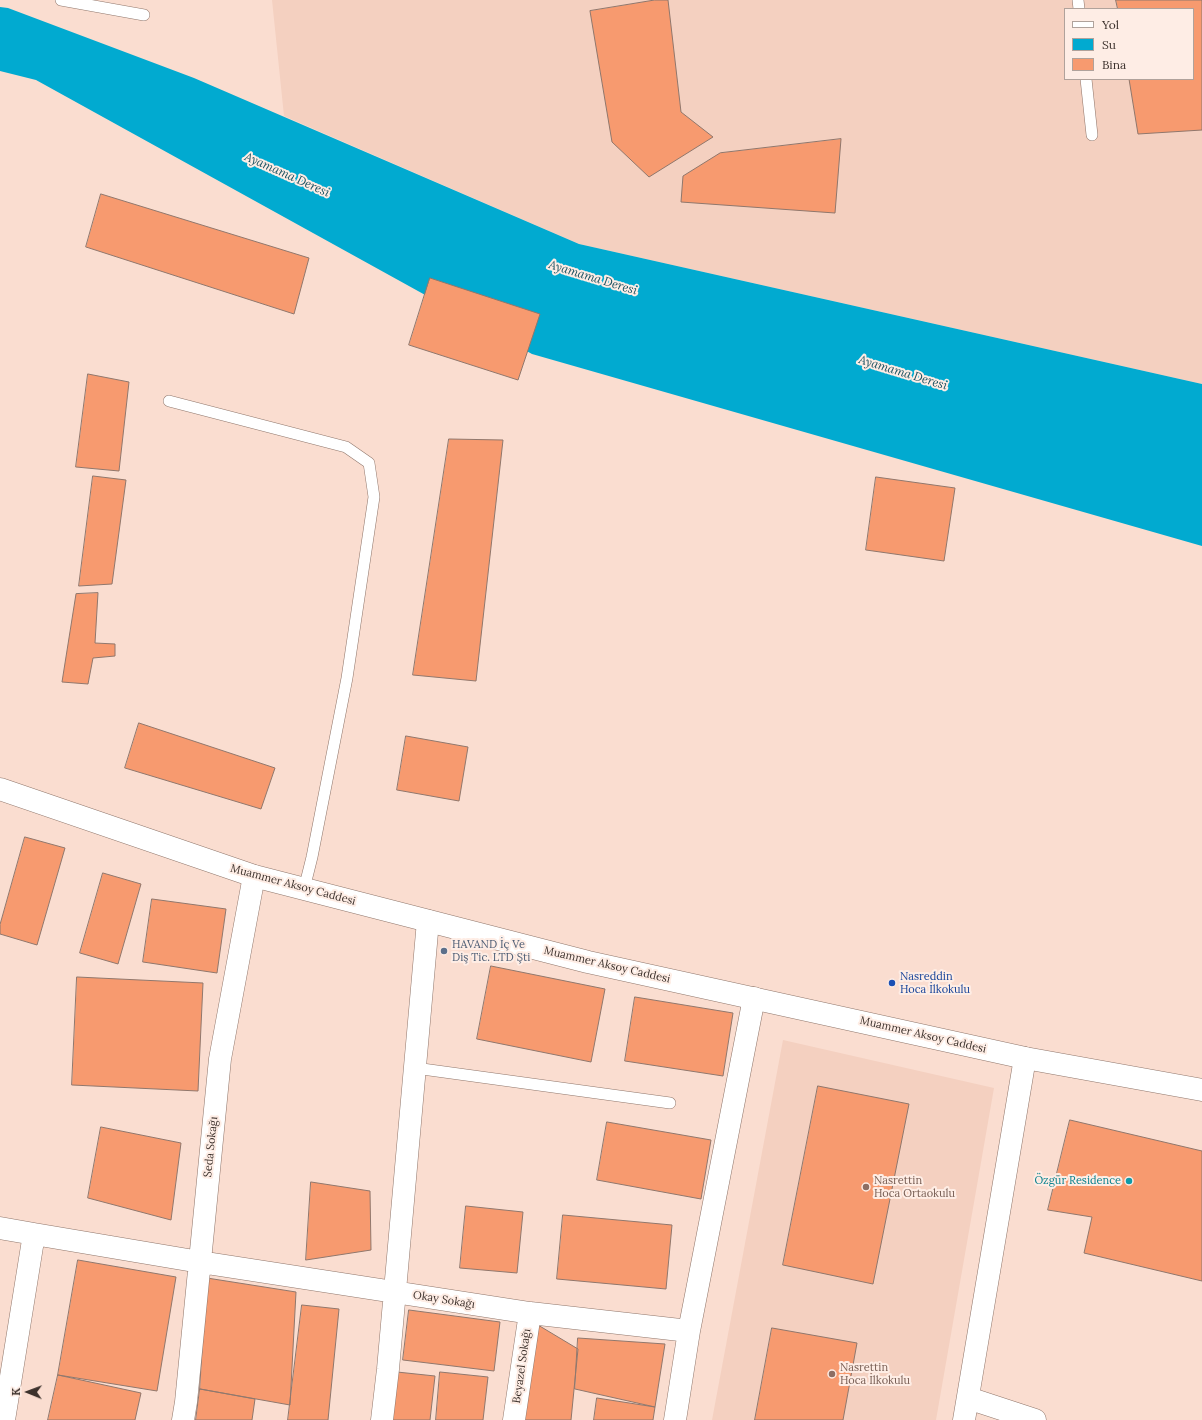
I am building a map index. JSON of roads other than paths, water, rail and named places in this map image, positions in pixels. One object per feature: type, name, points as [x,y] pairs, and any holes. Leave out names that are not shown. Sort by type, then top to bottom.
[{"type":"street","name":"Muammer Aksoy Caddesi","points":[[0,789],[254,876],[588,962],[1025,1058],[1202,1090]]},
{"type":"street","name":"Seda Sokağı","points":[[182,1420],[186,1402],[220,1059],[254,876]]},
{"type":"street","points":[[382,1420],[388,1376],[394,1292],[428,921]]},
{"type":"street","points":[[676,1420],[690,1331],[754,998]]},
{"type":"street","points":[[964,1420],[1025,1058]]},
{"type":"street","name":"Okay Sokağı","points":[[0,1228],[200,1262],[530,1313],[690,1331]]},
{"type":"street","points":[[4,1420],[34,1234]]},
{"type":"street","name":"Beyazel Sokağı","points":[[514,1420],[530,1313]]},
{"type":"street","points":[[968,1398],[1035,1420]]},
{"type":"lane","points":[[60,0],[144,15]]},
{"type":"lane","points":[[1086,80],[1092,135]]},
{"type":"lane","points":[[169,401],[346,447],[369,463],[374,497],[347,678],[312,858],[304,889]]},
{"type":"lane","points":[[415,1068],[670,1103]]},
{"type":"water","name":"Ayamama Deresi","points":[[0,7],[8,8],[194,78],[579,244],[1202,384],[1202,546],[532,354],[36,80],[0,71]]},
{"type":"place","name":"HAVAND İç Ve Diş Tic. LTD Şti","points":[[444,951]]},
{"type":"place","name":"Nasreddin Hoca İlkokulu","points":[[892,983]]},
{"type":"place","name":"Özgür Residence","points":[[1129,1181]]},
{"type":"place","name":"Nasrettin Hoca Ortaokulu","points":[[866,1187]]},
{"type":"place","name":"Nasrettin Hoca İlkokulu","points":[[832,1374]]}]
